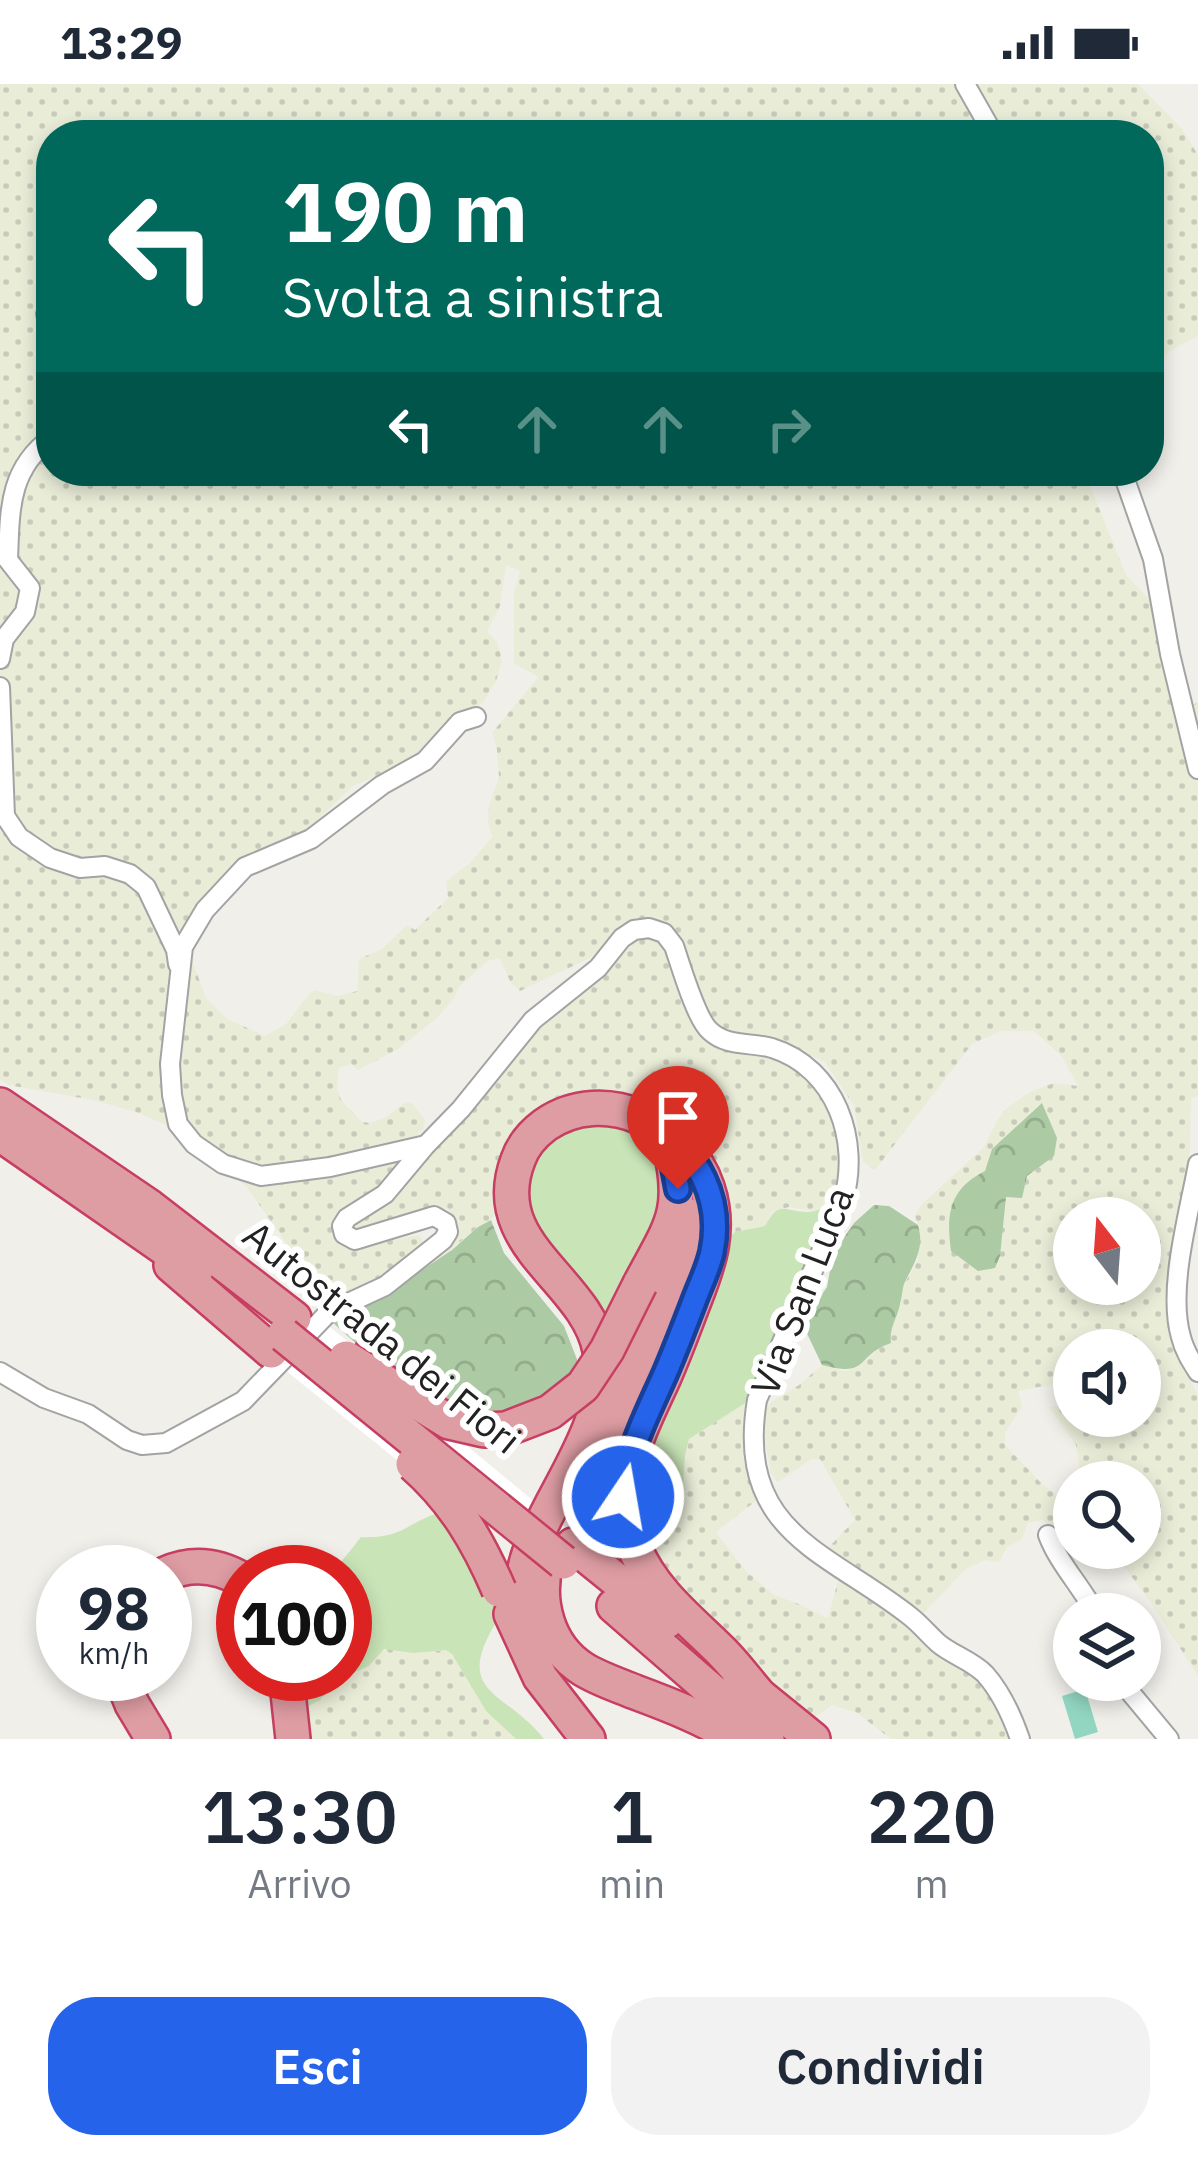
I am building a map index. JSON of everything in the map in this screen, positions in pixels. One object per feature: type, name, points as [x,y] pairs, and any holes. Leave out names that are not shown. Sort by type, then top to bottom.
[{"type":"highway","name":"Autostrada dei Fiori","points":[[0,1105],[150,1207],[283,1334],[346,1358],[568,1553],[767,1739]]},
{"type":"highway","points":[[521,1634],[520,1604],[528,1556],[589,1429],[601,1372],[600,1351],[589,1321],[526,1243],[513,1202],[514,1171],[533,1134],[568,1112],[612,1109],[674,1138],[695,1161],[708,1191],[714,1234],[709,1264],[635,1437],[623,1497],[626,1526],[652,1581],[758,1694]]},
{"type":"highway","name":"Autostrada dei Fiori","points":[[0,1134],[283,1334],[813,1739]]},
{"type":"highway","points":[[346,1358],[448,1422],[484,1430],[506,1429],[550,1412],[583,1386],[607,1350],[670,1228],[677,1176],[662,1135]]},
{"type":"highway","points":[[662,1135],[689,1174],[697,1221],[694,1237],[551,1548],[544,1567],[544,1616],[559,1647],[584,1670],[737,1739]]},
{"type":"highway","points":[[283,1334],[455,1507],[473,1534],[540,1677],[581,1729],[606,1739]]},
{"type":"highway","points":[[131,1701],[153,1739]]},
{"type":"highway","points":[[289,1701],[293,1739]]},
{"type":"street","points":[[965,84],[985,120]]},
{"type":"street","points":[[0,659],[4,639],[25,612],[30,588],[8,560],[14,484],[36,452]]},
{"type":"street","points":[[1127,486],[1153,559],[1198,769]]},
{"type":"street","points":[[0,687],[5,816],[19,837],[50,858],[80,868],[105,866],[130,874],[146,887],[176,950],[180,976]]},
{"type":"street","points":[[426,1144],[330,1167],[260,1176],[223,1164],[194,1144],[178,1124],[170,1064],[183,947],[205,910],[244,867],[311,839],[382,785],[425,761],[460,722],[476,717]]},
{"type":"street","name":"Via San Luca","points":[[426,1144],[461,1109],[533,1020],[598,968],[622,938],[642,928],[670,939],[700,1020],[709,1031],[731,1042],[771,1048],[815,1076],[841,1115],[849,1144],[849,1173],[823,1252],[757,1400],[755,1460],[764,1491],[783,1525],[829,1563],[911,1617],[941,1647],[976,1665],[998,1692],[1020,1739]]},
{"type":"street","points":[[0,1372],[44,1398],[88,1414],[134,1443],[158,1445],[174,1440],[243,1401],[329,1312],[385,1286],[443,1240],[446,1223],[434,1216],[356,1240],[347,1238],[342,1230],[347,1218],[385,1194],[426,1144]]},
{"type":"street","points":[[1198,1164],[1179,1263],[1177,1311],[1181,1340],[1198,1372]]},
{"type":"street","points":[[1048,1535],[1085,1593]]},
{"type":"street","points":[[1137,1701],[1169,1739]]},
{"type":"green space","points":[[0,84],[1138,84],[1182,129],[1198,155],[1198,336],[1164,357],[1164,120],[36,120],[36,486],[1090,486],[1126,575],[1152,602],[1187,709],[1198,702],[1198,1096],[1191,1098],[1190,1150],[1165,1301],[1177,1354],[1198,1395],[1198,1676],[1161,1618],[1161,1593],[1144,1593],[1126,1569],[1161,1569],[1161,1461],[1079,1461],[1070,1437],[1161,1437],[1161,1329],[1053,1329],[1053,1384],[1018,1391],[1022,1407],[1005,1433],[1005,1445],[1053,1492],[1053,1527],[1043,1520],[1028,1523],[1022,1539],[1007,1547],[999,1562],[984,1560],[966,1569],[922,1615],[828,1548],[855,1520],[820,1459],[812,1459],[778,1482],[771,1474],[763,1430],[764,1413],[771,1402],[822,1365],[845,1371],[858,1367],[891,1343],[901,1290],[918,1260],[920,1229],[915,1216],[921,1205],[984,1147],[1007,1108],[1054,1083],[1078,1086],[1063,1058],[1034,1031],[1001,1031],[972,1044],[875,1170],[863,1162],[854,1106],[825,1062],[786,1044],[719,1029],[708,1018],[677,937],[617,934],[590,958],[520,991],[500,959],[489,960],[459,987],[438,1017],[398,1049],[358,1070],[351,1064],[339,1068],[341,1100],[362,1122],[385,1118],[404,1103],[412,1103],[425,1120],[403,1162],[334,1218],[335,1240],[348,1249],[419,1235],[423,1241],[384,1280],[320,1308],[309,1304],[275,1270],[274,1262],[289,1247],[246,1186],[166,1125],[93,1100],[0,1080]],"holes":[[[506,565],[520,571],[514,592],[514,663],[538,677],[492,733],[499,777],[489,806],[492,837],[446,881],[448,898],[415,930],[407,925],[382,949],[359,959],[357,991],[338,996],[315,990],[286,1024],[265,1036],[227,1019],[206,998],[183,935],[191,915],[241,857],[303,834],[353,786],[413,759],[449,719],[485,700],[502,660],[497,642],[487,631],[500,606]]]},
{"type":"green space","points":[[641,935],[661,942],[694,1024],[812,1077],[829,1099],[847,1151],[835,1201],[813,1211],[789,1207],[772,1212],[765,1226],[735,1232],[725,1245],[661,1116],[499,1208],[491,1220],[416,1274],[412,1270],[451,1236],[457,1219],[447,1209],[357,1233],[349,1230],[518,1046],[614,965]]},
{"type":"green space","points":[[1042,1103],[1057,1138],[1054,1156],[1027,1176],[1022,1198],[1006,1197],[1000,1256],[995,1268],[978,1271],[951,1251],[953,1204],[964,1186],[985,1171],[992,1149]]},
{"type":"green space","points":[[614,1122],[643,1136],[653,1149],[664,1172],[666,1212],[602,1327],[524,1220],[530,1162],[545,1143],[566,1132]]},
{"type":"green space","points":[[835,1201],[750,1400],[689,1439],[681,1515],[639,1531],[638,1469],[727,1240],[735,1232],[765,1226],[778,1210],[811,1212]]},
{"type":"green space","points":[[874,1205],[889,1206],[918,1225],[920,1234],[891,1343],[856,1367],[822,1365],[802,1323],[827,1287],[833,1254],[854,1223]]},
{"type":"green space","points":[[491,1220],[504,1253],[564,1326],[580,1367],[559,1393],[515,1416],[449,1412],[380,1365],[331,1321],[390,1295]]},
{"type":"green space","points":[[750,1400],[751,1474],[757,1500],[716,1532],[745,1570],[774,1595],[828,1618],[838,1581],[859,1588],[979,1674],[1011,1739],[891,1739],[857,1713],[832,1705],[814,1718],[679,1604],[639,1531],[676,1518],[689,1439]]},
{"type":"green space","points":[[440,1512],[500,1616],[486,1642],[481,1676],[544,1739],[516,1739],[486,1711],[446,1650],[384,1649],[372,1663],[372,1545],[355,1545],[361,1537],[395,1533]]},
{"type":"green space","points":[[390,1648],[414,1653],[446,1650],[486,1711],[516,1739],[304,1739],[301,1710],[318,1701],[372,1701],[372,1662]]},
{"type":"green space","points":[[1064,1701],[1089,1701],[1098,1732],[1075,1739]]},
{"type":"pier","points":[[302,1305],[424,1402],[449,1431],[577,1537],[563,1562],[430,1467],[407,1468],[269,1357]]},
{"type":"route","points":[[623,1497],[635,1437],[709,1264],[714,1234],[708,1191],[695,1161],[654,1124],[670,1146],[678,1189]]}]
